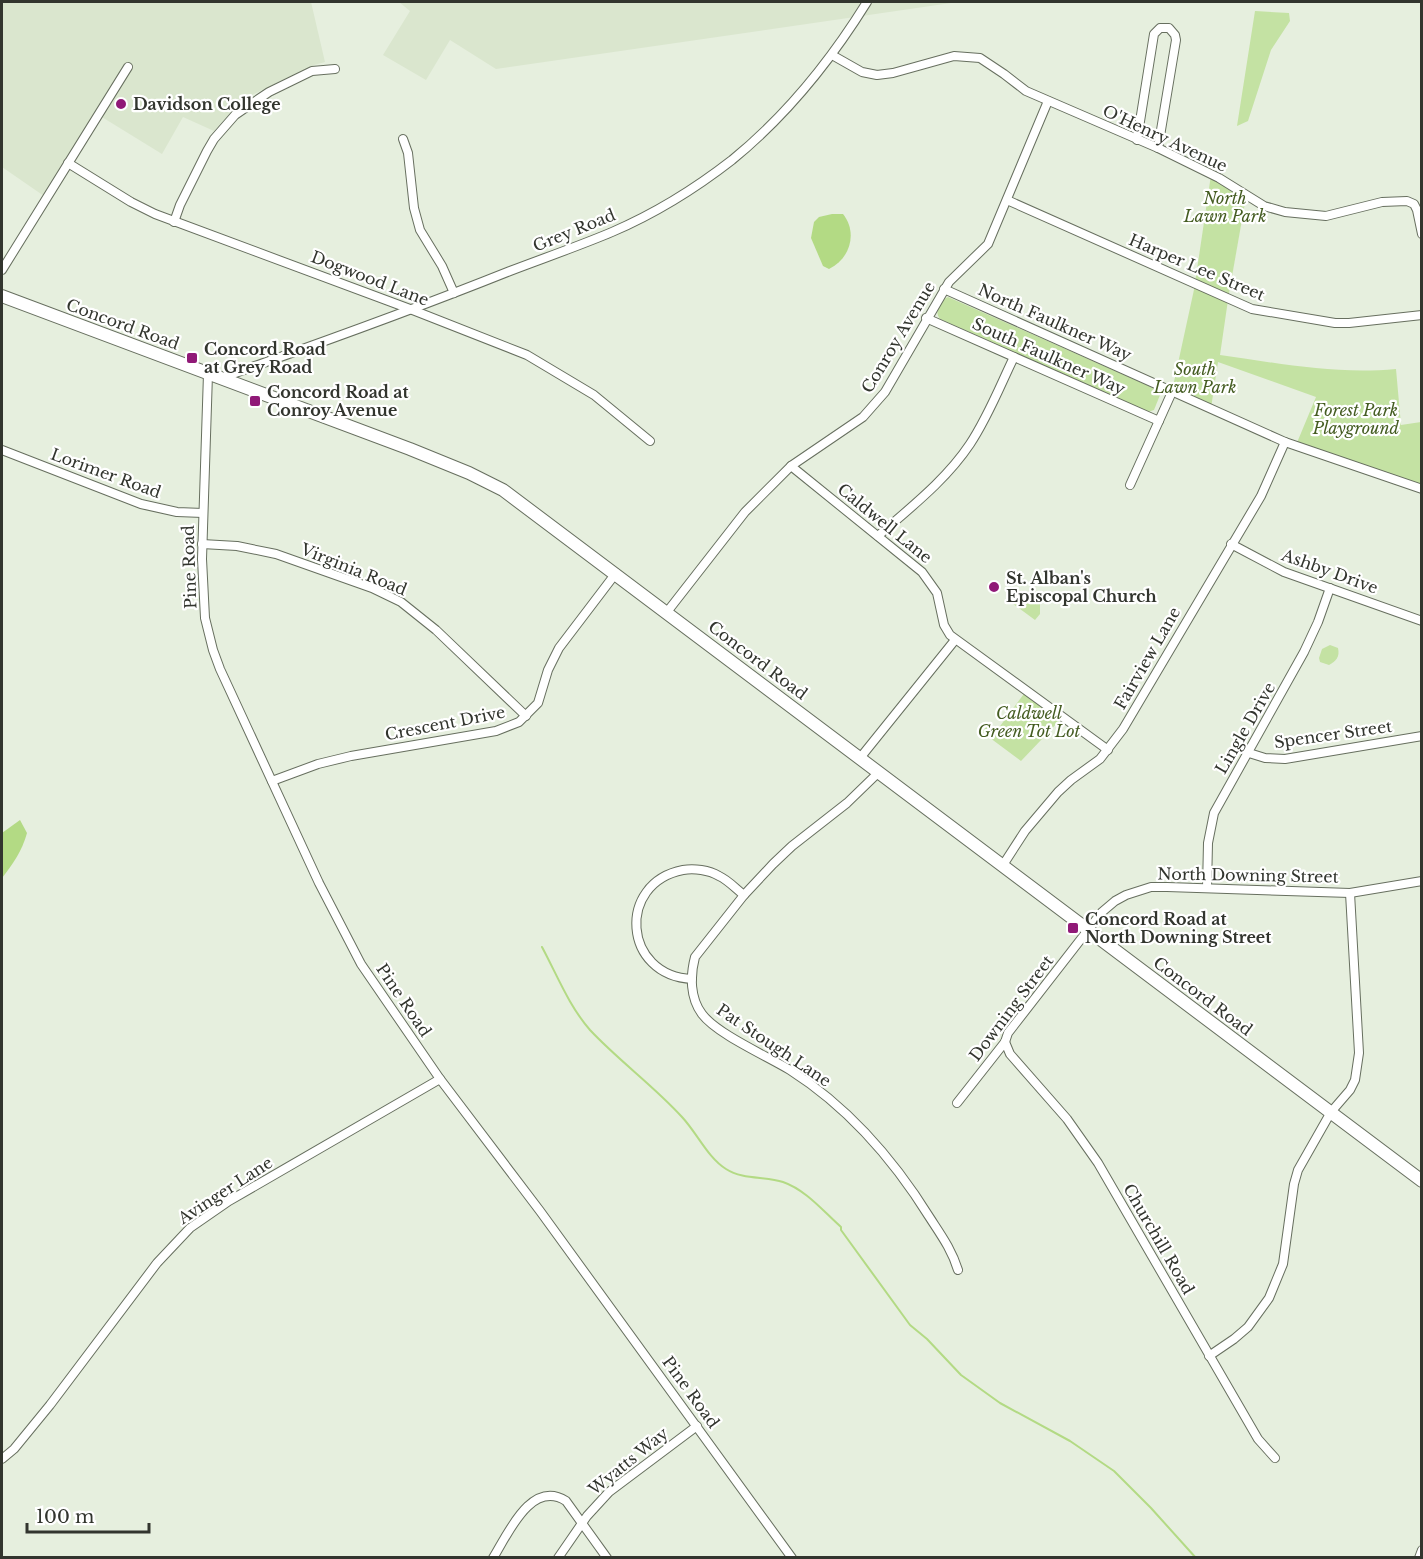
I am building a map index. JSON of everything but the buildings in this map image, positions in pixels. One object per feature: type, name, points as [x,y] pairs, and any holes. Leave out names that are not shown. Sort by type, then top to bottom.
[{"type":"main road","name":"Concord Road","points":[[2,296],[410,449],[488,481],[503,490],[1422,1181]]},
{"type":"street","name":"Grey Road","points":[[220,378],[454,293],[614,231],[691,189],[732,160],[793,101],[832,55],[867,2]]},
{"type":"street","points":[[1137,140],[1154,34],[1160,28],[1169,28],[1176,35],[1176,40],[1158,148]]},
{"type":"street","name":"O'Henry Avenue","points":[[832,55],[862,72],[877,75],[893,73],[945,58],[971,56],[988,62],[1026,91],[1158,148],[1219,178],[1254,201],[1285,212],[1326,216],[1382,202],[1407,201],[1414,204],[1418,210],[1422,234]]},
{"type":"street","points":[[2,270],[128,66]]},
{"type":"street","points":[[174,222],[207,151],[214,139],[235,115],[269,92],[312,71],[335,69]]},
{"type":"street","name":"Conroy Avenue","points":[[667,612],[745,512],[791,465],[854,424],[871,410],[885,392],[944,289],[988,244],[1048,101]]},
{"type":"street","points":[[403,139],[408,153],[414,208],[420,230],[442,266],[454,293]]},
{"type":"street","name":"Dogwood Lane","points":[[68,163],[145,210],[410,309],[540,361],[594,395],[650,441]]},
{"type":"street","name":"Harper Lee Street","points":[[1007,200],[1252,309],[1349,323],[1422,315]]},
{"type":"street","name":"North Faulkner Way","points":[[944,289],[1285,442],[1422,489]]},
{"type":"street","name":"South Faulkner Way","points":[[926,318],[1159,421]]},
{"type":"street","points":[[878,536],[939,482],[962,456],[980,428],[1014,357]]},
{"type":"street","name":"Pine Road","points":[[208,374],[202,544],[204,612],[213,650],[319,883],[357,956],[440,1079],[540,1211],[792,1557]]},
{"type":"street","points":[[1130,485],[1172,392]]},
{"type":"street","name":"Fairview Lane","points":[[1003,865],[1025,831],[1058,792],[1093,765],[1108,750],[1129,720],[1261,496],[1285,442]]},
{"type":"street","name":"Lorimer Road","points":[[2,450],[141,504],[177,512],[203,513]]},
{"type":"street","name":"Caldwell Lane","points":[[791,465],[928,578],[937,593],[945,629],[955,640],[1108,750]]},
{"type":"street","name":"Virginia Road","points":[[202,544],[237,546],[276,554],[372,588],[401,602],[436,630],[526,716]]},
{"type":"street","name":"Ashby Drive","points":[[1231,544],[1268,565],[1422,621]]},
{"type":"street","name":"Crescent Drive","points":[[272,782],[318,764],[347,757],[509,728],[526,716],[540,698],[548,670],[559,648],[616,573]]},
{"type":"street","name":"Lingle Drive","points":[[1207,888],[1208,843],[1214,813],[1304,652],[1330,588]]},
{"type":"street","points":[[860,758],[955,640]]},
{"type":"street","name":"Spencer Street","points":[[1249,753],[1265,758],[1286,759],[1422,736]]},
{"type":"street","name":"Pat Stough Lane","points":[[879,772],[847,803],[792,846],[744,895],[700,950],[692,968],[692,979],[696,1002],[709,1021],[818,1090],[878,1146],[913,1190],[951,1251],[958,1270]]},
{"type":"street","points":[[692,979],[667,974],[656,967],[643,952],[636,922],[639,906],[647,891],[666,876],[688,869],[719,876],[744,895]]},
{"type":"street","name":"North Downing Street","points":[[1088,930],[1115,901],[1140,890],[1167,887],[1350,893],[1422,881]]},
{"type":"street","points":[[1209,1356],[1248,1327],[1269,1298],[1283,1264],[1298,1170],[1331,1112],[1350,1090],[1355,1080],[1358,1066],[1350,893]]},
{"type":"street","name":"Downing Street","points":[[957,1103],[1088,930]]},
{"type":"street","name":"Churchill Road","points":[[1005,1042],[1010,1054],[1068,1119],[1094,1157],[1258,1439],[1275,1458]]},
{"type":"street","name":"Avinger Lane","points":[[2,1459],[14,1449],[50,1405],[157,1263],[190,1228],[237,1197],[440,1079]]},
{"type":"street","name":"Wyatts Way","points":[[558,1557],[598,1503],[619,1484],[697,1426]]},
{"type":"street","points":[[493,1557],[526,1506],[534,1499],[543,1496],[559,1497],[566,1501],[607,1557]]},
{"type":"street","points":[[1419,1557],[1422,1550]]},
{"type":"shaded area","name":"Davidson College","points":[[2,2],[311,2],[325,62],[252,95],[230,113],[214,131],[183,117],[162,154],[97,114],[44,196],[2,167]]},
{"type":"shaded area","points":[[399,2],[958,2],[496,69],[450,40],[426,80],[383,55],[410,11]]},
{"type":"shaded area","points":[[843,214],[848,221],[851,237],[847,252],[836,265],[829,269],[823,266],[811,238],[814,222],[819,217]]},
{"type":"shaded area","points":[[20,820],[27,833],[23,846],[2,878],[2,833]]},
{"type":"green space","points":[[1255,11],[1289,13],[1290,21],[1271,50],[1248,121],[1237,126]]},
{"type":"green space","name":"North Lawn Park","points":[[1211,175],[1246,197],[1228,299],[1195,283]]},
{"type":"green space","name":"Forest Park Playground","points":[[1195,285],[1228,300],[1220,355],[1329,369],[1396,369],[1401,425],[1421,422],[1421,488],[1296,445],[1316,397],[1218,362],[1211,408],[1172,391]]},
{"type":"green space","points":[[948,297],[1158,390],[1160,395],[1154,410],[1148,412],[940,319],[937,313],[938,307]]},
{"type":"green space","points":[[1017,591],[1026,597],[1040,597],[1040,614],[1035,620],[1009,601]]},
{"type":"green space","points":[[1330,645],[1338,648],[1338,656],[1329,665],[1320,662],[1319,658],[1322,649]]},
{"type":"green space","name":"Caldwell Green Tot Lot","points":[[1026,691],[1062,718],[1021,761],[982,732],[987,726],[998,729]]},
{"type":"waterway","points":[[542,947],[570,1001],[590,1030],[671,1106],[720,1164],[740,1175],[783,1182],[807,1196],[841,1227],[910,1325],[927,1339],[961,1375],[1000,1403],[1070,1441],[1114,1471],[1196,1558]]},
{"type":"place","name":"Davidson College","points":[[121,104]]},
{"type":"place","name":"Concord Road at Grey Road","points":[[192,358]]},
{"type":"place","name":"Concord Road at Conroy Avenue","points":[[255,401]]},
{"type":"place","name":"St. Alban's Episcopal Church","points":[[994,587]]},
{"type":"place","name":"Concord Road at North Downing Street","points":[[1073,928]]},
{"type":"park label","name":"South Lawn Park","points":[[1195,378]]}]
